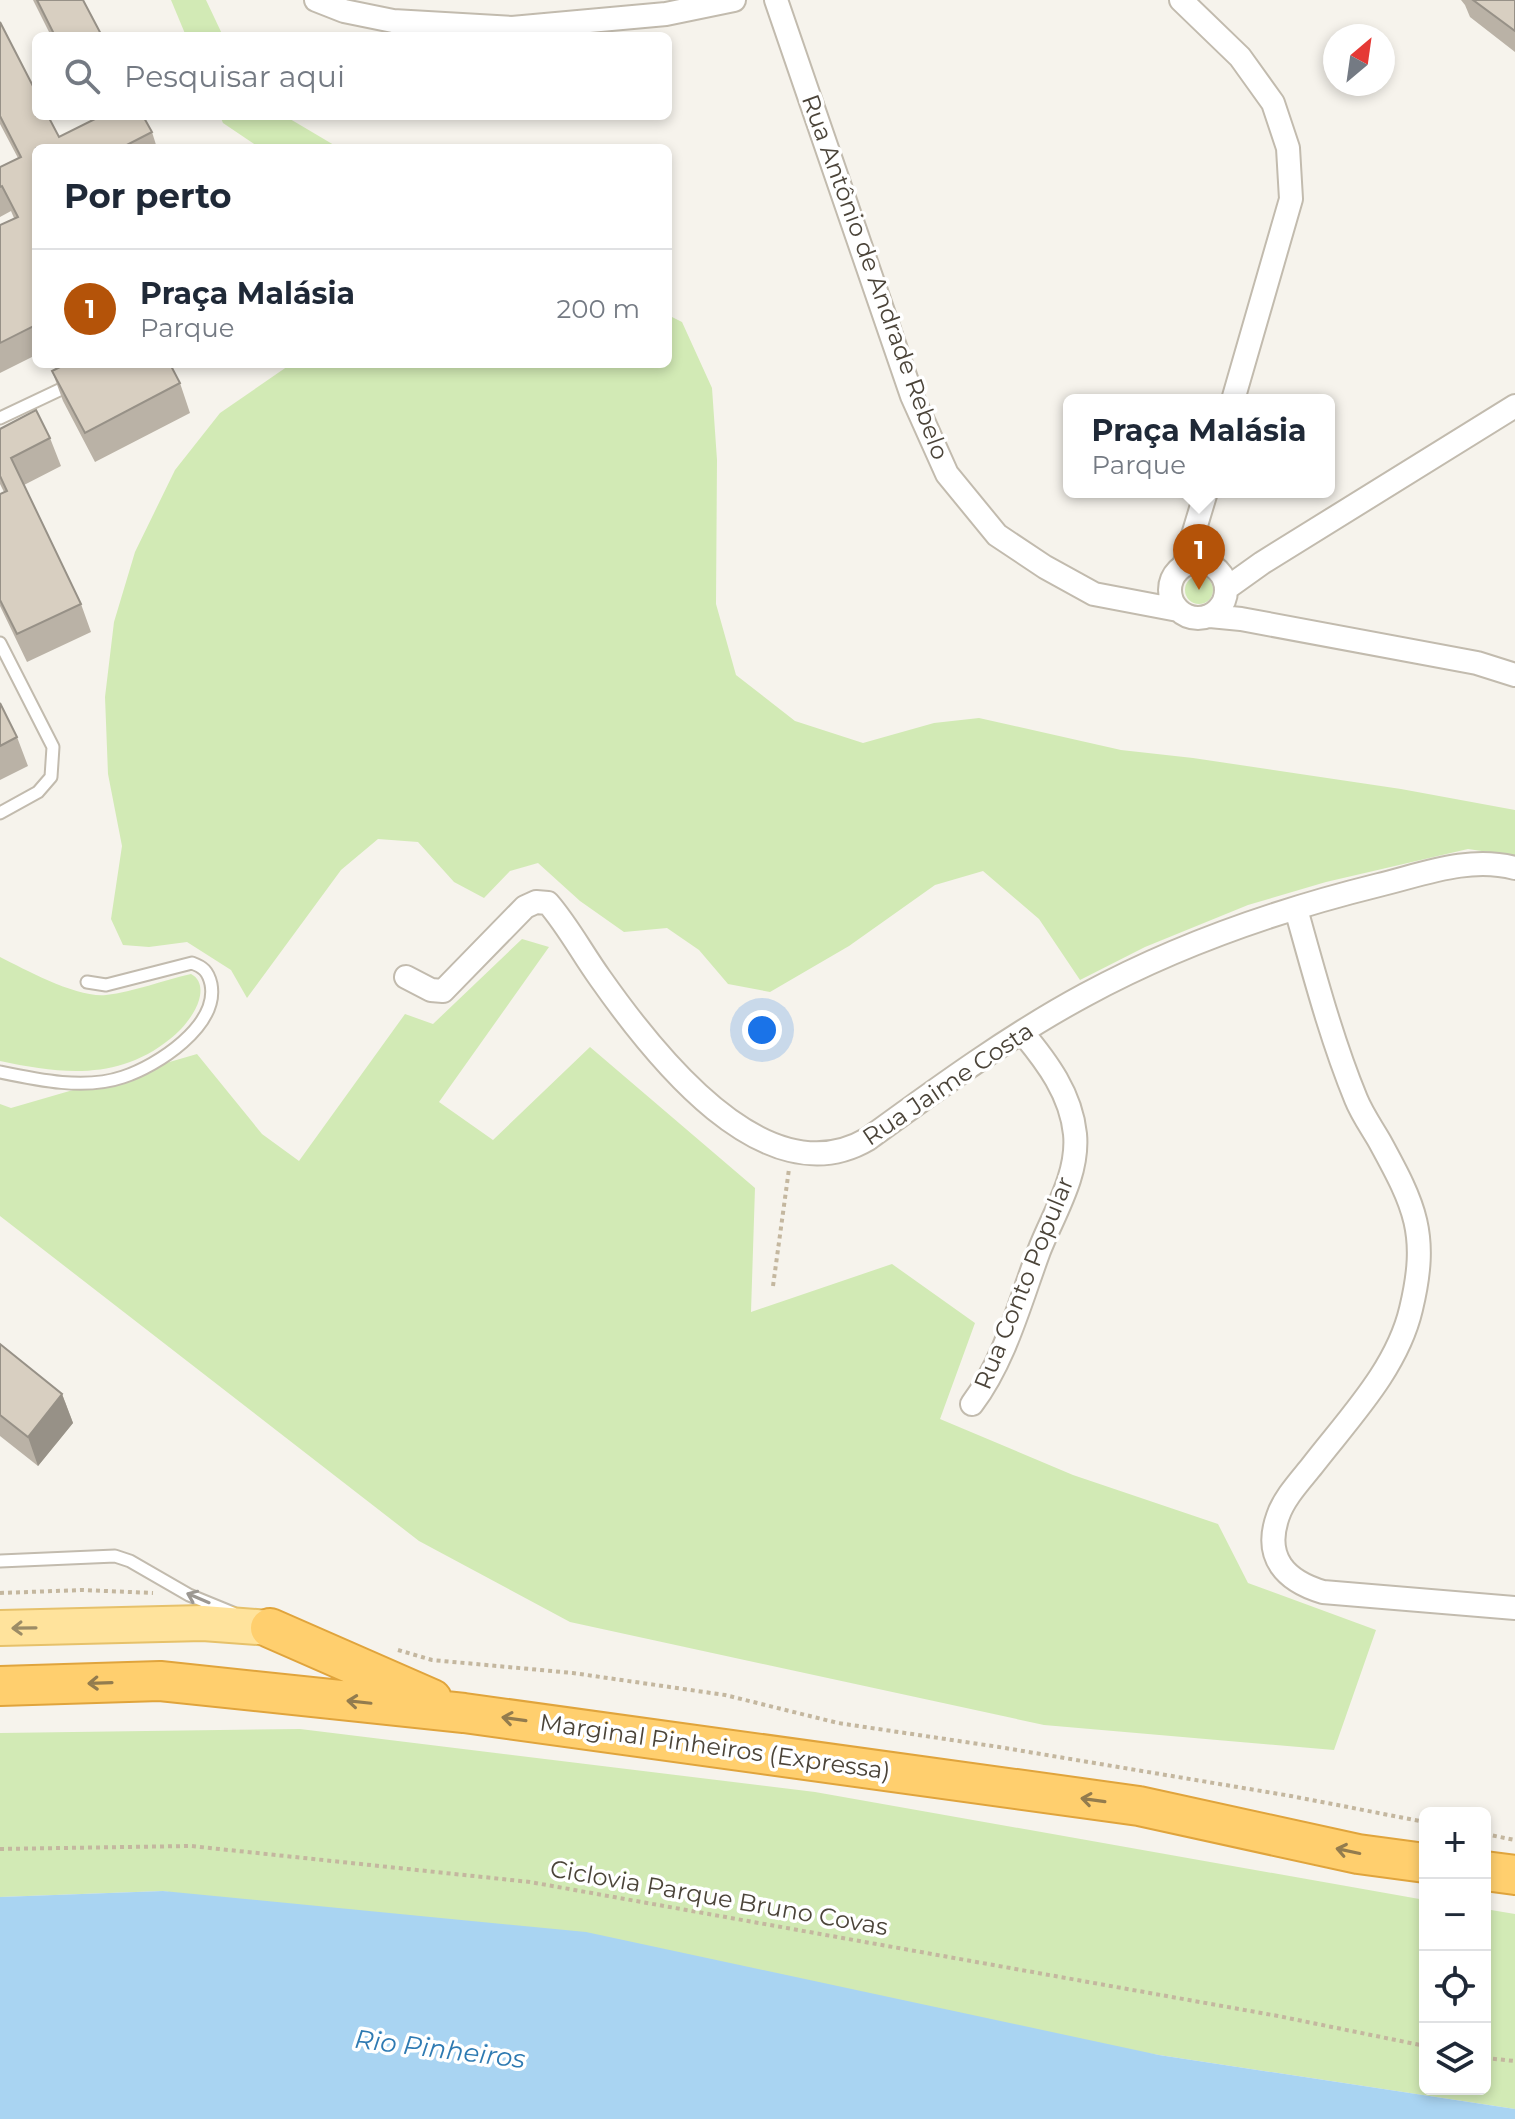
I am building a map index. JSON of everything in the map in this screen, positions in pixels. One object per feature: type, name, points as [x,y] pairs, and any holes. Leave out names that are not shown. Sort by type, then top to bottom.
[{"type":"highway","points":[[270,1628],[464,1713]]},
{"type":"highway","name":"Marginal Pinheiros (Expressa)","points":[[0,1686],[160,1681],[464,1713],[1139,1806],[1358,1854],[1419,1862]]},
{"type":"highway","points":[[1491,1872],[1515,1875]]},
{"type":"main road","points":[[0,1628],[203,1623],[270,1628]]},
{"type":"street","points":[[316,0],[344,11],[393,21],[512,28],[666,14],[734,0]]},
{"type":"street","name":"Rua Antônio de Andrade Rebelo","points":[[776,0],[912,396],[947,474],[997,535],[1045,567],[1094,594],[1178,610]]},
{"type":"street","points":[[1181,0],[1240,57],[1273,103],[1288,148],[1291,199],[1235,394]]},
{"type":"street","points":[[1515,406],[1262,563],[1221,596],[1193,618],[1178,610],[1171,599],[1170,585],[1173,578],[1193,564],[1217,569],[1221,596],[1241,619],[1477,663],[1515,675]]},
{"type":"street","points":[[1193,564],[1197,524],[1204,498]]},
{"type":"street","points":[[1130,601],[1170,585]]},
{"type":"street","name":"Rua Jaime Costa","points":[[406,977],[431,990],[443,991],[525,907],[536,902],[548,903],[601,980],[664,1059],[689,1085],[744,1131],[791,1151],[825,1154],[854,1147],[1022,1032],[1085,995],[1208,938],[1350,892],[1475,863],[1515,868]]},
{"type":"street","points":[[1296,909],[1353,1089],[1418,1222],[1420,1248],[1412,1307],[1404,1335],[1374,1386],[1302,1479],[1278,1516],[1273,1543],[1277,1561],[1290,1578],[1323,1592],[1515,1608]]},
{"type":"street","name":"Rua Conto Popular","points":[[972,1404],[984,1388],[1003,1346],[1061,1200],[1074,1153],[1075,1138],[1068,1103],[1045,1060],[1022,1032]]},
{"type":"lane","points":[[0,418],[86,378]]},
{"type":"lane","points":[[0,643],[53,747],[51,777],[38,792],[0,813]]},
{"type":"lane","points":[[0,1072],[54,1081],[95,1082],[122,1078],[166,1056],[185,1041],[209,1005],[212,989],[209,976],[202,966],[192,963],[106,985],[87,982]]},
{"type":"lane","points":[[0,1561],[115,1556],[130,1561],[189,1595],[270,1628]]},
{"type":"path","points":[[773,1286],[791,1151]]},
{"type":"path","points":[[0,1593],[83,1590],[189,1595]]},
{"type":"path","points":[[390,1648],[432,1660],[573,1673],[725,1695],[838,1723],[1152,1773],[1419,1821]]},
{"type":"path","points":[[1491,1835],[1515,1840]]},
{"type":"path","name":"Ciclovia Parque Bruno Covas","points":[[0,1849],[191,1846],[530,1882],[1278,2016],[1419,2045]]},
{"type":"path","points":[[1491,2059],[1515,2061]]},
{"type":"green space","points":[[171,0],[206,0],[221,32],[184,32]]},
{"type":"green space","points":[[222,120],[292,120],[332,144],[254,144]]},
{"type":"green space","points":[[672,317],[682,322],[712,388],[717,460],[716,604],[736,675],[795,721],[863,743],[934,723],[979,718],[1121,750],[1401,789],[1515,810],[1515,856],[1468,849],[1326,882],[1248,905],[1145,947],[1080,980],[1039,919],[983,871],[935,885],[849,946],[770,992],[728,984],[699,950],[667,928],[624,932],[580,901],[538,863],[510,871],[484,898],[454,882],[418,842],[378,839],[341,870],[247,998],[231,970],[187,942],[149,947],[123,945],[111,919],[122,846],[108,774],[105,697],[114,622],[135,552],[175,470],[220,413],[285,368],[672,368]]},
{"type":"green space","points":[[1199,576],[1209,580],[1213,590],[1209,600],[1199,604],[1189,600],[1185,590],[1189,580]]},
{"type":"green space","points":[[522,939],[549,947],[439,1102],[493,1140],[590,1047],[755,1188],[751,1312],[892,1264],[975,1323],[940,1419],[1073,1475],[1218,1524],[1248,1583],[1376,1630],[1334,1750],[1044,1725],[570,1622],[419,1541],[0,1216],[0,1104],[11,1108],[197,1054],[262,1134],[299,1161],[405,1014],[433,1024]]},
{"type":"green space","points":[[0,957],[52,982],[94,995],[127,991],[191,974],[199,982],[200,996],[188,1021],[179,1031],[150,1053],[130,1062],[88,1071],[23,1066],[0,1061]]},
{"type":"green space","points":[[300,1729],[815,1792],[1419,1899],[1419,2094],[1159,2055],[163,1891],[0,1897],[0,1733]]},
{"type":"green space","points":[[1491,1910],[1515,1914],[1515,2109],[1423,2095],[1491,2095]]},
{"type":"water","name":"Rio Pinheiros","points":[[163,1891],[586,1932],[1159,2055],[1515,2109],[1515,2119],[0,2119],[0,1897]]},
{"type":"building","points":[[37,0],[83,0],[100,32],[53,32]]},
{"type":"building","points":[[1473,0],[1515,0],[1515,31]]},
{"type":"building","points":[[0,22],[32,84],[32,120],[50,120],[59,137],[93,120],[145,120],[152,132],[129,144],[32,144],[32,327],[0,343],[0,225],[18,217],[0,187],[0,167],[21,157],[0,116]]},
{"type":"building","points":[[58,368],[172,368],[180,383],[85,433],[52,371]]},
{"type":"building","points":[[36,410],[50,438],[11,458],[81,604],[17,634],[0,600],[0,494],[7,491],[0,476],[0,429]]},
{"type":"building","points":[[0,703],[17,737],[0,746]]},
{"type":"building","points":[[0,1344],[62,1394],[28,1437],[0,1415]]},
{"type":"place","name":"Praça Malásia","points":[[1199,590]]}]
